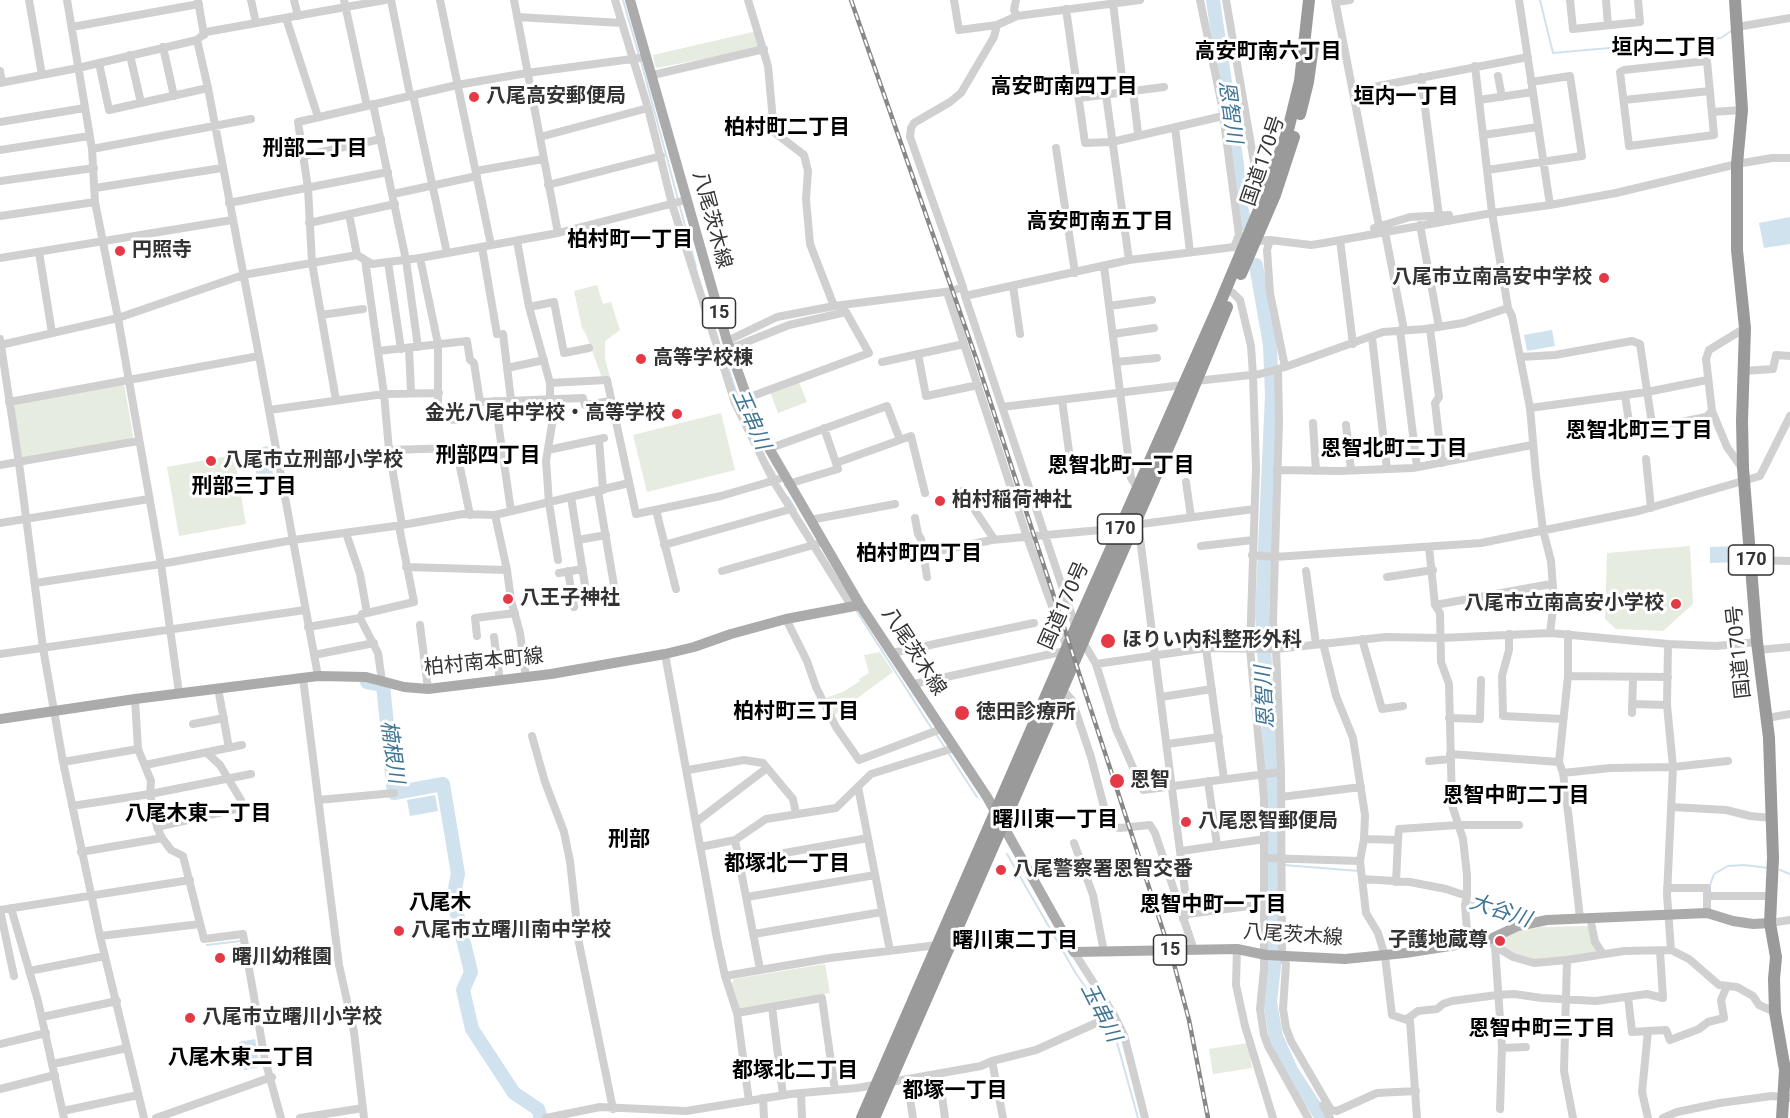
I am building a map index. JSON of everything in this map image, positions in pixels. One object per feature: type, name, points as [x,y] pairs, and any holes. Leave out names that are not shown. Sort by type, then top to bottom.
[{"type":"highway","name":"国道170号","points":[[874,1118],[1003,827],[1057,685],[1066,649],[1129,526],[1196,381],[1247,260],[1256,216],[1288,130],[1297,91],[1309,0]]},
{"type":"highway","name":"国道170号","points":[[862,1118],[975,856],[1057,685],[1083,642],[1129,526],[1138,489],[1250,241],[1275,195],[1296,133],[1308,82],[1317,0]]},
{"type":"highway","name":"国道170号","points":[[1735,0],[1742,110],[1737,164],[1737,250],[1745,328],[1743,475],[1758,646],[1767,718],[1772,818],[1770,923],[1776,950],[1775,1012],[1787,1097],[1782,1118]]},
{"type":"main road","name":"八尾茨木線","points":[[630,0],[640,58],[652,75],[679,202],[747,398],[781,480],[810,520],[817,544],[856,606],[914,684],[996,813],[1074,952],[1237,949],[1281,956],[1345,958],[1385,956],[1468,943],[1491,943],[1518,926],[1547,920],[1707,913],[1733,921],[1753,924],[1770,923]]},
{"type":"main road","name":"柏村南本町線","points":[[0,719],[318,676],[366,677],[416,689],[526,678],[665,654],[786,619],[856,606]]},
{"type":"street","points":[[29,0],[42,75]]},
{"type":"street","points":[[67,0],[92,149],[95,202],[104,241],[161,564],[179,693]]},
{"type":"street","points":[[251,0],[256,23]]},
{"type":"street","points":[[294,0],[298,16]]},
{"type":"street","points":[[0,71],[1,82],[42,75],[163,47],[200,37],[206,32],[298,16],[345,4],[385,0]]},
{"type":"street","points":[[391,0],[447,253]]},
{"type":"street","points":[[440,0],[492,245]]},
{"type":"street","points":[[514,0],[558,233]]},
{"type":"street","points":[[615,0],[622,22],[640,58],[648,108],[661,156],[679,202],[735,403],[781,480],[791,509],[817,544],[722,571]]},
{"type":"street","points":[[748,0],[768,66],[774,132],[804,155],[808,171],[806,199],[810,244],[834,306]]},
{"type":"street","points":[[954,0],[959,30],[998,25],[1017,16],[1099,2],[1140,0]]},
{"type":"street","points":[[1016,0],[1014,10],[1017,16]]},
{"type":"street","points":[[1200,0],[1223,116],[1239,235],[1250,241]]},
{"type":"street","points":[[1226,0],[1258,185],[1266,193]]},
{"type":"street","points":[[1350,0],[1335,1],[1402,330],[1417,467]]},
{"type":"street","points":[[1519,0],[1550,205]]},
{"type":"street","points":[[1570,0],[1573,29],[1640,22],[1638,0]]},
{"type":"street","points":[[1606,0],[1608,25]]},
{"type":"street","points":[[72,27],[199,2],[200,37],[222,168],[318,676]]},
{"type":"street","points":[[1113,3],[1128,92],[1138,133]]},
{"type":"street","points":[[345,4],[370,105],[381,139],[406,260],[411,393]]},
{"type":"street","points":[[1066,9],[1085,143],[1112,142],[1223,116]]},
{"type":"street","points":[[517,17],[622,22]]},
{"type":"street","points":[[286,18],[318,117]]},
{"type":"street","points":[[1737,27],[1790,18]]},
{"type":"street","points":[[998,25],[994,37],[961,93],[914,123],[910,137],[1076,628]]},
{"type":"street","points":[[163,47],[174,96]]},
{"type":"street","points":[[652,75],[764,50]]},
{"type":"street","points":[[130,55],[141,103]]},
{"type":"street","points":[[1353,91],[1528,57]]},
{"type":"street","points":[[336,400],[312,263],[308,189],[298,122],[457,85],[640,58]]},
{"type":"street","points":[[1707,61],[1714,135],[1629,146],[1624,100],[1620,72],[1624,70],[1707,61]]},
{"type":"street","points":[[99,63],[109,110],[208,88]]},
{"type":"street","points":[[1475,66],[1492,213],[1508,308],[1512,316],[1530,408],[1532,445],[1544,530],[1551,561],[1554,602],[1550,633]]},
{"type":"street","points":[[1498,76],[1502,97]]},
{"type":"street","points":[[1487,170],[1582,156],[1570,76],[1532,82]]},
{"type":"street","points":[[1421,77],[1439,216]]},
{"type":"street","points":[[1079,98],[1164,87]]},
{"type":"street","points":[[1479,100],[1533,92]]},
{"type":"street","points":[[1624,100],[1710,92]]},
{"type":"street","points":[[1106,95],[1129,260]]},
{"type":"street","points":[[0,122],[85,108]]},
{"type":"street","points":[[540,137],[648,108]]},
{"type":"street","points":[[1712,112],[1742,110]]},
{"type":"street","points":[[92,149],[251,119]]},
{"type":"street","points":[[1175,127],[1191,252]]},
{"type":"street","points":[[1483,135],[1538,127]]},
{"type":"street","points":[[0,150],[89,136]]},
{"type":"street","points":[[303,156],[381,139]]},
{"type":"street","points":[[1056,148],[1075,273]]},
{"type":"street","points":[[548,184],[661,156]]},
{"type":"street","points":[[728,345],[777,317],[834,306],[1013,286],[1129,260],[1250,241],[1270,240],[1311,245],[1382,229],[1420,225],[1616,193],[1737,164],[1772,158],[1790,158]]},
{"type":"street","points":[[393,194],[543,159]]},
{"type":"street","points":[[0,181],[94,168]]},
{"type":"street","points":[[95,188],[222,168]]},
{"type":"street","points":[[229,203],[388,172]]},
{"type":"street","points":[[0,216],[95,202]]},
{"type":"street","points":[[144,1118],[91,897],[63,762],[43,648],[19,463],[0,343],[118,318],[243,275],[357,255],[372,264],[420,258],[558,233],[679,202]]},
{"type":"street","points":[[309,223],[395,204]]},
{"type":"street","points":[[1382,229],[1410,217],[1492,213]]},
{"type":"street","points":[[349,214],[357,255]]},
{"type":"street","points":[[0,258],[232,219]]},
{"type":"street","points":[[1420,225],[1435,328],[1439,397],[1434,403],[1442,463]]},
{"type":"street","points":[[1342,239],[1353,344]]},
{"type":"street","points":[[1270,240],[1268,250],[1269,294],[1279,368],[1273,622],[1281,772],[1283,858],[1281,956],[1286,964],[1283,1009],[1292,1052],[1330,1118]]},
{"type":"street","points":[[517,241],[529,307],[553,399],[546,461],[549,503],[558,560]]},
{"type":"street","points":[[482,247],[507,368],[511,400]]},
{"type":"street","points":[[39,252],[52,333]]},
{"type":"street","points":[[420,258],[438,344],[438,418],[457,420]]},
{"type":"street","points":[[308,627],[414,602],[406,567],[388,450],[384,394],[365,260]]},
{"type":"street","points":[[388,262],[410,348]]},
{"type":"street","points":[[1104,267],[1131,478],[1138,489]]},
{"type":"street","points":[[1013,286],[1020,334]]},
{"type":"street","points":[[914,684],[1066,649],[947,292]]},
{"type":"street","points":[[1233,293],[1240,300],[1257,374],[1256,468],[1252,540],[1252,649],[1263,773],[1266,857],[1264,969],[1260,1009],[1268,1046],[1308,1118]]},
{"type":"street","points":[[1109,306],[1152,300]]},
{"type":"street","points":[[529,307],[554,302],[564,353],[590,348]]},
{"type":"street","points":[[1196,381],[1257,374],[1353,344],[1383,332],[1435,328],[1463,323],[1508,308]]},
{"type":"street","points":[[321,315],[363,309]]},
{"type":"street","points":[[728,345],[789,325],[846,312],[869,353],[747,398]]},
{"type":"street","points":[[1113,334],[1154,328]]},
{"type":"street","points":[[1743,475],[1726,447],[1712,411],[1706,359],[1709,350],[1745,328]]},
{"type":"street","points":[[1372,337],[1387,469]]},
{"type":"street","points":[[378,351],[467,341],[470,360],[474,363],[480,402],[583,398],[585,405],[611,401]]},
{"type":"street","points":[[1520,357],[1555,355],[1632,341],[1640,344],[1652,424]]},
{"type":"street","points":[[882,362],[964,344]]},
{"type":"street","points":[[918,354],[926,396],[978,385]]},
{"type":"street","points":[[1744,371],[1773,369],[1776,355],[1790,356]]},
{"type":"street","points":[[0,412],[9,407],[129,380],[259,356]]},
{"type":"street","points":[[1116,362],[1157,358]]},
{"type":"street","points":[[507,368],[544,360]]},
{"type":"street","points":[[550,383],[607,380],[636,514],[838,469],[824,428]]},
{"type":"street","points":[[1530,408],[1647,392],[1707,380]]},
{"type":"street","points":[[1002,407],[1184,384]]},
{"type":"street","points":[[269,410],[384,394],[439,393]]},
{"type":"street","points":[[1625,395],[1630,429],[1706,417],[1712,411]]},
{"type":"street","points":[[1062,400],[1071,466]]},
{"type":"street","points":[[495,401],[511,511]]},
{"type":"street","points":[[768,449],[887,406],[900,440]]},
{"type":"street","points":[[1253,555],[1274,557],[1481,543],[1592,522],[1651,508],[1743,475],[1760,476],[1790,416]]},
{"type":"street","points":[[1313,423],[1316,471]]},
{"type":"street","points":[[1346,425],[1351,470]]},
{"type":"street","points":[[836,464],[911,436],[925,493]]},
{"type":"street","points":[[548,450],[602,439],[601,490],[617,603]]},
{"type":"street","points":[[0,465],[138,441]]},
{"type":"street","points":[[1277,471],[1417,467],[1532,445]]},
{"type":"street","points":[[388,450],[456,448],[470,515]]},
{"type":"street","points":[[458,460],[502,459]]},
{"type":"street","points":[[1646,459],[1651,508]]},
{"type":"street","points":[[1186,482],[1191,517]]},
{"type":"street","points":[[35,583],[463,514],[495,515],[629,483]]},
{"type":"street","points":[[962,491],[994,539]]},
{"type":"street","points":[[571,497],[585,585]]},
{"type":"street","points":[[0,523],[149,499]]},
{"type":"street","points":[[810,520],[895,504]]},
{"type":"street","points":[[664,545],[791,509]]},
{"type":"street","points":[[923,554],[994,539],[1045,536],[1254,509]]},
{"type":"street","points":[[656,510],[676,590]]},
{"type":"street","points":[[495,515],[520,633],[526,678]]},
{"type":"street","points":[[915,518],[927,577]]},
{"type":"street","points":[[1129,526],[1139,530],[1181,850],[1185,916]]},
{"type":"street","points":[[346,533],[360,574],[363,615],[381,661],[382,681]]},
{"type":"street","points":[[578,540],[606,535]]},
{"type":"street","points":[[1201,546],[1252,540]]},
{"type":"street","points":[[1430,546],[1435,605],[1440,613],[1439,648],[1441,662],[1449,684],[1452,805],[1464,848],[1468,943]]},
{"type":"street","points":[[1751,560],[1790,561]]},
{"type":"street","points":[[406,567],[507,570]]},
{"type":"street","points":[[574,607],[563,572],[583,569]]},
{"type":"street","points":[[1387,577],[1433,570]]},
{"type":"street","points":[[1306,571],[1319,643],[1336,696],[1353,738],[1365,815],[1360,861],[1366,913],[1378,933],[1385,956],[1392,1015],[1410,1021],[1417,1118]]},
{"type":"street","points":[[1435,605],[1551,584]]},
{"type":"street","points":[[0,654],[305,610]]},
{"type":"street","points":[[477,636],[475,618],[515,613]]},
{"type":"street","points":[[786,619],[836,728],[859,760],[941,729]]},
{"type":"street","points":[[892,652],[1034,623]]},
{"type":"street","points":[[420,625],[428,689]]},
{"type":"street","points":[[1096,664],[1206,648],[1275,649],[1386,637],[1441,638],[1550,633],[1668,644],[1790,647]]},
{"type":"street","points":[[1509,634],[1509,650],[1502,676],[1503,716],[1562,719]]},
{"type":"street","points":[[1568,634],[1568,676],[1558,762],[1563,773],[1585,918],[1603,954]]},
{"type":"street","points":[[494,637],[500,681]]},
{"type":"street","points":[[1362,639],[1382,709],[1403,706]]},
{"type":"street","points":[[1083,642],[1096,664],[1116,729],[1143,790],[1281,772]]},
{"type":"street","points":[[314,655],[374,643]]},
{"type":"street","points":[[1668,644],[1667,705],[1673,767],[1667,888],[1671,950]]},
{"type":"street","points":[[1206,648],[1224,779]]},
{"type":"street","points":[[665,654],[725,976],[737,1013],[749,1101]]},
{"type":"street","points":[[1568,676],[1668,677]]},
{"type":"street","points":[[1633,677],[1632,709],[1667,705]]},
{"type":"street","points":[[300,1118],[364,1113],[354,1032],[339,965],[303,678]]},
{"type":"street","points":[[1449,718],[1479,719],[1481,680]]},
{"type":"street","points":[[1057,685],[1072,700],[1091,757],[1109,826],[1119,828],[1150,825],[1155,832],[1185,916],[1194,950]]},
{"type":"street","points":[[218,688],[229,748]]},
{"type":"street","points":[[1161,697],[1212,689]]},
{"type":"street","points":[[135,699],[138,749],[151,781],[150,794],[157,827],[171,850],[183,856],[204,939],[243,934],[266,1060],[281,1118]]},
{"type":"street","points":[[1767,718],[1790,714]]},
{"type":"street","points":[[193,724],[224,718]]},
{"type":"street","points":[[532,736],[545,783],[564,832],[570,861],[579,943],[613,1109]]},
{"type":"street","points":[[1167,744],[1219,736]]},
{"type":"street","points":[[145,765],[242,746]]},
{"type":"street","points":[[700,847],[735,840],[766,819],[836,808],[871,774],[954,748]]},
{"type":"street","points":[[63,762],[138,749]]},
{"type":"street","points":[[157,827],[236,809],[239,806],[241,800],[220,765],[207,753]]},
{"type":"street","points":[[1429,761],[1450,757],[1558,762]]},
{"type":"street","points":[[688,771],[744,760],[763,763],[793,799],[796,814]]},
{"type":"street","points":[[1563,773],[1610,768],[1673,767],[1728,761]]},
{"type":"street","points":[[696,822],[767,768]]},
{"type":"street","points":[[72,806],[150,794],[251,774]]},
{"type":"street","points":[[1208,781],[1217,846]]},
{"type":"street","points":[[858,787],[890,951]]},
{"type":"street","points":[[1281,797],[1361,787]]},
{"type":"street","points":[[318,800],[394,793]]},
{"type":"street","points":[[1671,807],[1726,810],[1749,816],[1772,818]]},
{"type":"street","points":[[1396,882],[1398,830],[1458,825],[1519,825]]},
{"type":"street","points":[[81,852],[162,838]]},
{"type":"street","points":[[740,861],[868,838]]},
{"type":"street","points":[[1364,838],[1398,840]]},
{"type":"street","points":[[1181,850],[1265,839]]},
{"type":"street","points":[[735,840],[760,969]]},
{"type":"street","points":[[1074,843],[1093,896],[1104,952]]},
{"type":"street","points":[[1266,857],[1360,861]]},
{"type":"street","points":[[747,897],[875,875]]},
{"type":"street","points":[[1362,879],[1446,889],[1467,896]]},
{"type":"street","points":[[14,976],[0,910],[190,880]]},
{"type":"street","points":[[1667,888],[1707,888],[1707,913]]},
{"type":"street","points":[[1707,896],[1771,896]]},
{"type":"street","points":[[1185,916],[1264,904]]},
{"type":"street","points":[[11,908],[42,1017],[63,1116],[138,1095]]},
{"type":"street","points":[[754,934],[882,912]]},
{"type":"street","points":[[1770,923],[1790,920]]},
{"type":"street","points":[[100,936],[200,924]]},
{"type":"street","points":[[1491,943],[1513,957],[1534,963],[1624,951],[1671,950],[1689,959],[1719,985],[1737,987],[1753,996],[1759,1005],[1775,1012]]},
{"type":"street","points":[[1491,943],[1502,1048],[1500,1109]]},
{"type":"street","points":[[725,976],[760,969],[938,945]]},
{"type":"street","points":[[1237,949],[1235,974],[1238,995],[1273,1118]]},
{"type":"street","points":[[1407,1019],[1418,1011],[1437,1009],[1452,1001],[1497,995],[1514,994],[1596,1001],[1628,998],[1647,993],[1663,998],[1660,951]]},
{"type":"street","points":[[1074,952],[1124,1035],[1145,1118]]},
{"type":"street","points":[[28,971],[105,956]]},
{"type":"street","points":[[1567,960],[1564,1071],[1574,1118]]},
{"type":"street","points":[[1628,998],[1632,1032],[1666,1030],[1670,1040],[1699,1029],[1708,1022],[1724,1018],[1721,1000],[1727,986]]},
{"type":"street","points":[[737,1013],[822,998],[835,1090]]},
{"type":"street","points":[[42,1017],[117,1001]]},
{"type":"street","points":[[772,1007],[783,1095]]},
{"type":"street","points":[[546,1118],[600,1107],[686,1112],[763,1098],[835,1090],[939,1074],[981,1066],[1036,1050],[1114,1015]]},
{"type":"street","points":[[1648,1031],[1642,1092],[1648,1118]]},
{"type":"street","points":[[0,1044],[46,1033]]},
{"type":"street","points":[[1291,1041],[1331,1110],[1337,1111],[1377,1093],[1416,1091]]},
{"type":"street","points":[[1502,1048],[1526,1047]]},
{"type":"street","points":[[53,1064],[127,1048]]},
{"type":"street","points":[[992,1061],[1003,1118]]},
{"type":"street","points":[[939,1074],[945,1118]]},
{"type":"street","points":[[0,1089],[55,1075]]},
{"type":"street","points":[[156,1118],[272,1077]]},
{"type":"street","points":[[907,1079],[913,1118]]},
{"type":"street","points":[[801,1093],[802,1118]]},
{"type":"street","points":[[1663,1118],[1677,1112],[1720,1103],[1772,1096],[1787,1097]]},
{"type":"street","points":[[763,1098],[764,1118]]},
{"type":"shaded area","points":[[757,31],[760,43],[758,48],[657,68],[655,66],[653,55]]},
{"type":"shaded area","points":[[597,285],[603,304],[611,302],[620,330],[605,341],[605,359],[610,377],[602,378],[582,328],[574,291]]},
{"type":"shaded area","points":[[799,382],[807,402],[778,413],[770,392]]},
{"type":"shaded area","points":[[124,384],[132,438],[25,459],[22,456],[13,407],[17,404]]},
{"type":"shaded area","points":[[721,413],[735,470],[647,492],[633,435]]},
{"type":"shaded area","points":[[234,455],[246,524],[179,536],[167,467]]},
{"type":"shaded area","points":[[1690,546],[1693,604],[1663,631],[1616,629],[1605,619],[1607,553]]},
{"type":"shaded area","points":[[880,652],[893,672],[833,716],[825,698],[843,692],[860,681],[859,679],[869,673],[864,655]]},
{"type":"shaded area","points":[[1590,926],[1598,953],[1548,960],[1532,959],[1509,952],[1493,943],[1516,932],[1540,927]]},
{"type":"shaded area","points":[[825,964],[830,993],[742,1010],[737,1008],[731,985],[734,979]]},
{"type":"shaded area","points":[[1248,1043],[1252,1068],[1213,1074],[1209,1049]]},
{"type":"water","points":[[1790,217],[1790,244],[1764,248],[1759,223]]},
{"type":"water","points":[[1552,330],[1555,346],[1527,351],[1524,335]]},
{"type":"water","points":[[268,446],[273,474],[257,477],[252,449]]},
{"type":"water","points":[[1738,546],[1739,562],[1710,563],[1710,547]]},
{"type":"water","points":[[435,795],[438,811],[410,816],[407,800]]},
{"type":"water","points":[[255,1039],[260,1067],[244,1070],[239,1042]]},
{"type":"waterway","name":"玉串川","points":[[623,0],[639,55]]},
{"type":"waterway","name":"恩智川","points":[[1213,0],[1237,165],[1240,203],[1245,224]]},
{"type":"waterway","points":[[1540,0],[1553,53],[1721,38],[1731,31]]},
{"type":"waterway","name":"玉串川","points":[[641,61],[696,267]]},
{"type":"waterway","name":"恩智川","points":[[1256,265],[1270,345],[1272,395],[1262,615],[1273,798],[1274,966],[1270,1002],[1276,1037],[1291,1070],[1322,1118]]},
{"type":"waterway","name":"玉串川","points":[[729,370],[741,407]]},
{"type":"waterway","name":"玉串川","points":[[770,466],[776,476]]},
{"type":"waterway","name":"玉串川","points":[[788,497],[796,510]]},
{"type":"waterway","name":"玉串川","points":[[856,610],[932,729]]},
{"type":"waterway","name":"楠根川","points":[[367,682],[383,685],[394,793],[443,784],[458,874],[453,898],[471,972],[463,990],[472,1029],[514,1093],[538,1109],[541,1118]]},
{"type":"waterway","name":"玉串川","points":[[936,734],[946,749]]},
{"type":"waterway","name":"玉串川","points":[[949,754],[977,797]]},
{"type":"waterway","name":"玉串川","points":[[1007,854],[1075,972],[1105,1016]]},
{"type":"waterway","name":"大谷川","points":[[1284,865],[1359,871]]},
{"type":"waterway","name":"大谷川","points":[[1709,888],[1714,874],[1728,866],[1769,868]]},
{"type":"waterway","name":"大谷川","points":[[1780,870],[1790,874]]},
{"type":"waterway","name":"大谷川","points":[[1467,901],[1487,908],[1498,916],[1517,921]]},
{"type":"waterway","points":[[207,945],[241,941]]},
{"type":"waterway","name":"玉串川","points":[[1108,1021],[1113,1028],[1138,1118]]},
{"type":"railway","points":[[851,0],[976,358],[1174,964],[1189,1020],[1208,1118]]},
{"type":"place","name":"八尾高安郵便局","points":[[474,97]]},
{"type":"place","name":"円照寺","points":[[120,251]]},
{"type":"place","name":"八尾市立南高安中学校","points":[[1604,278]]},
{"type":"place","name":"高等学校棟","points":[[641,359]]},
{"type":"place","name":"金光八尾中学校・高等学校","points":[[677,414]]},
{"type":"place","name":"八尾市立刑部小学校","points":[[211,461]]},
{"type":"place","name":"柏村稲荷神社","points":[[940,501]]},
{"type":"place","name":"八王子神社","points":[[508,599]]},
{"type":"place","name":"八尾市立南高安小学校","points":[[1676,604]]},
{"type":"place","name":"ほりい内科整形外科","points":[[1108,641]]},
{"type":"place","name":"徳田診療所","points":[[962,713]]},
{"type":"place","name":"恩智","points":[[1117,781]]},
{"type":"place","name":"八尾恩智郵便局","points":[[1186,822]]},
{"type":"place","name":"八尾警察署恩智交番","points":[[1001,870]]},
{"type":"place","name":"八尾市立曙川南中学校","points":[[399,931]]},
{"type":"place","name":"子護地蔵尊","points":[[1500,941]]},
{"type":"place","name":"曙川幼稚園","points":[[220,958]]},
{"type":"place","name":"八尾市立曙川小学校","points":[[190,1018]]},
{"type":"district","name":"垣内二丁目","points":[[1664,49]]},
{"type":"district","name":"高安町南六丁目","points":[[1268,53]]},
{"type":"district","name":"高安町南四丁目","points":[[1064,88]]},
{"type":"district","name":"垣内一丁目","points":[[1406,98]]},
{"type":"district","name":"柏村町二丁目","points":[[787,129]]},
{"type":"district","name":"刑部二丁目","points":[[315,150]]},
{"type":"district","name":"高安町南五丁目","points":[[1100,223]]},
{"type":"district","name":"柏村町一丁目","points":[[630,241]]},
{"type":"district","name":"恩智北町三丁目","points":[[1639,432]]},
{"type":"district","name":"恩智北町二丁目","points":[[1394,450]]},
{"type":"district","name":"刑部四丁目","points":[[488,457]]},
{"type":"district","name":"恩智北町一丁目","points":[[1121,467]]},
{"type":"district","name":"刑部三丁目","points":[[244,488]]},
{"type":"district","name":"柏村町四丁目","points":[[919,555]]},
{"type":"district","name":"柏村町三丁目","points":[[796,713]]},
{"type":"district","name":"恩智中町二丁目","points":[[1516,797]]},
{"type":"district","name":"八尾木東一丁目","points":[[198,815]]},
{"type":"district","name":"曙川東一丁目","points":[[1055,821]]},
{"type":"district","name":"刑部","points":[[629,841]]},
{"type":"district","name":"都塚北一丁目","points":[[787,865]]},
{"type":"district","name":"八尾木","points":[[440,904]]},
{"type":"district","name":"恩智中町一丁目","points":[[1213,906]]},
{"type":"district","name":"曙川東二丁目","points":[[1015,942]]},
{"type":"district","name":"恩智中町三丁目","points":[[1542,1030]]},
{"type":"district","name":"八尾木東二丁目","points":[[241,1059]]},
{"type":"district","name":"都塚北二丁目","points":[[795,1072]]},
{"type":"district","name":"都塚一丁目","points":[[955,1092]]}]
